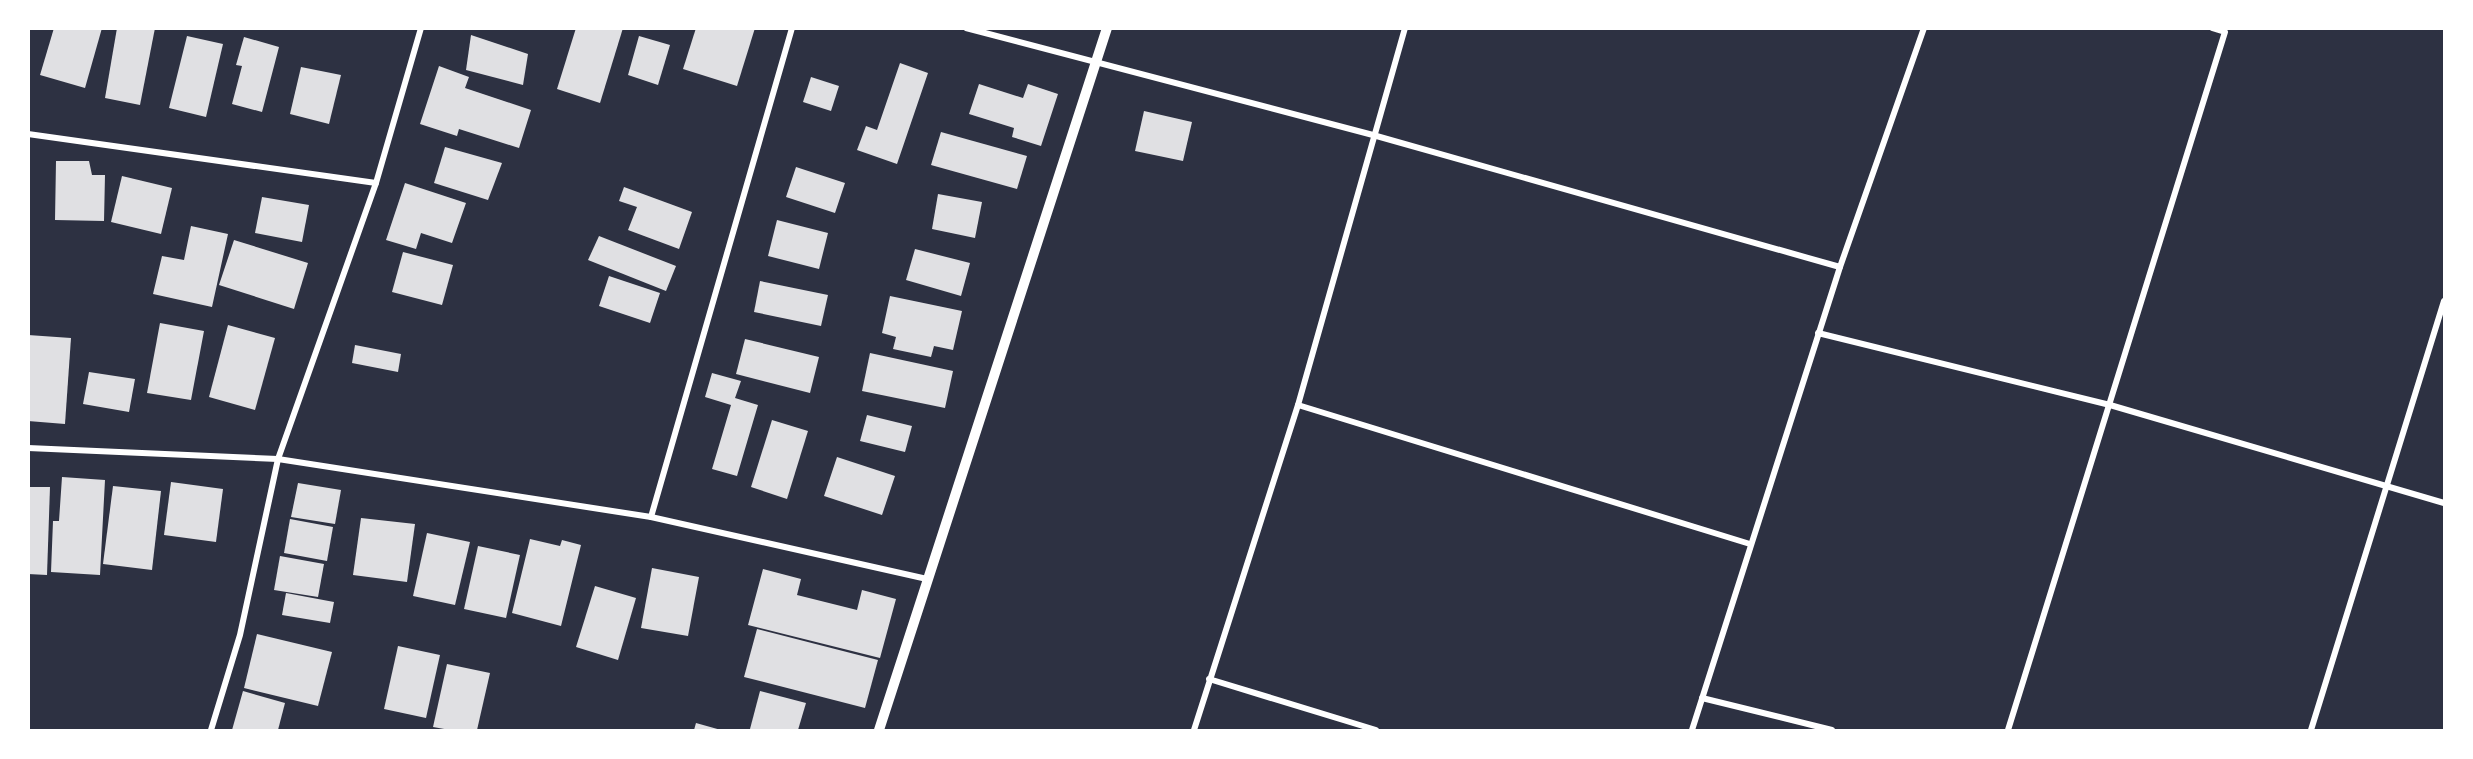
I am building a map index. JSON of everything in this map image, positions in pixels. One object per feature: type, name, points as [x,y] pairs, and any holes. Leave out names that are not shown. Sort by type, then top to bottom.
[{"type":"street","points":[[211,730],[240,635],[278,459],[376,183],[421,28]]},
{"type":"street","points":[[651,517],[792,28]]},
{"type":"street","points":[[966,28],[1373,135],[1840,267]]},
{"type":"street","points":[[879,730],[1107,28]]},
{"type":"street","points":[[1194,730],[1298,405],[1405,28]]},
{"type":"street","points":[[1692,730],[1818,333],[1924,28]]},
{"type":"street","points":[[2008,730],[2226,30],[2212,28]]},
{"type":"street","points":[[28,134],[376,183]]},
{"type":"street","points":[[2312,730],[2445,301]]},
{"type":"street","points":[[1818,333],[2110,405],[2445,503]]},
{"type":"street","points":[[1298,405],[1750,544]]},
{"type":"street","points":[[28,448],[278,459],[651,517],[927,579]]},
{"type":"street","points":[[1209,679],[1376,730]]},
{"type":"street","points":[[1702,698],[1832,730]]},
{"type":"building","points":[[54,28],[102,28],[85,88],[40,75]]},
{"type":"building","points":[[117,28],[155,28],[140,105],[105,98]]},
{"type":"building","points":[[576,28],[623,28],[600,103],[557,89]]},
{"type":"building","points":[[696,28],[755,28],[737,86],[683,69]]},
{"type":"building","points":[[471,35],[528,54],[523,85],[466,70]]},
{"type":"building","points":[[187,36],[223,44],[206,117],[169,108]]},
{"type":"building","points":[[639,36],[670,45],[658,85],[628,75]]},
{"type":"building","points":[[244,37],[279,47],[262,112],[232,104],[242,66],[236,65]]},
{"type":"building","points":[[900,63],[928,73],[897,164],[857,150],[866,126],[877,130]]},
{"type":"building","points":[[439,66],[469,77],[465,88],[531,110],[519,148],[459,129],[457,136],[420,124]]},
{"type":"building","points":[[301,67],[341,75],[329,124],[290,114]]},
{"type":"building","points":[[811,77],[839,86],[831,111],[803,102]]},
{"type":"building","points":[[979,84],[1023,98],[1028,84],[1058,94],[1041,146],[1012,137],[1014,128],[969,114]]},
{"type":"building","points":[[1144,111],[1192,122],[1183,161],[1135,151]]},
{"type":"building","points":[[941,132],[1027,156],[1017,189],[931,165]]},
{"type":"building","points":[[445,147],[502,163],[488,200],[434,183]]},
{"type":"building","points":[[56,161],[89,161],[92,175],[105,175],[104,221],[55,220]]},
{"type":"building","points":[[796,167],[845,183],[835,213],[786,197]]},
{"type":"building","points":[[122,176],[172,188],[161,234],[111,222]]},
{"type":"building","points":[[405,183],[466,203],[452,243],[421,233],[416,249],[386,240]]},
{"type":"building","points":[[624,187],[692,212],[679,249],[628,230],[637,207],[619,201]]},
{"type":"building","points":[[938,194],[982,202],[975,238],[932,229]]},
{"type":"building","points":[[262,197],[309,205],[302,242],[255,233]]},
{"type":"building","points":[[777,220],[828,233],[819,269],[768,256]]},
{"type":"building","points":[[191,226],[228,234],[212,307],[153,294],[162,256],[184,260]]},
{"type":"building","points":[[599,236],[676,266],[666,291],[588,260]]},
{"type":"building","points":[[234,240],[308,263],[294,309],[219,285]]},
{"type":"building","points":[[915,249],[970,263],[961,296],[906,280]]},
{"type":"building","points":[[403,252],[453,265],[442,305],[392,292]]},
{"type":"building","points":[[609,276],[660,293],[650,323],[599,306]]},
{"type":"building","points":[[760,281],[828,295],[821,326],[754,312]]},
{"type":"building","points":[[890,296],[962,311],[953,350],[934,346],[931,357],[893,349],[896,337],[882,333]]},
{"type":"building","points":[[160,323],[204,331],[191,400],[147,393]]},
{"type":"building","points":[[228,325],[275,338],[255,410],[209,397]]},
{"type":"building","points":[[28,335],[71,338],[65,424],[28,421]]},
{"type":"building","points":[[745,339],[819,357],[810,393],[736,374]]},
{"type":"building","points":[[355,345],[401,354],[398,372],[352,363]]},
{"type":"building","points":[[870,353],[953,371],[945,408],[862,391]]},
{"type":"building","points":[[89,372],[135,379],[129,412],[83,404]]},
{"type":"building","points":[[712,373],[741,381],[735,398],[758,405],[737,476],[712,469],[731,405],[705,397]]},
{"type":"building","points":[[867,415],[912,426],[905,452],[860,441]]},
{"type":"building","points":[[772,420],[808,431],[787,499],[751,487]]},
{"type":"building","points":[[837,457],[895,476],[882,515],[824,496]]},
{"type":"building","points":[[62,477],[105,480],[100,575],[51,572],[53,521],[59,521]]},
{"type":"building","points":[[171,482],[223,489],[216,542],[164,535]]},
{"type":"building","points":[[298,483],[341,490],[335,524],[291,517]]},
{"type":"building","points":[[113,486],[161,491],[152,570],[103,564]]},
{"type":"building","points":[[28,487],[50,487],[47,575],[28,574]]},
{"type":"building","points":[[361,518],[415,524],[407,582],[353,575]]},
{"type":"building","points":[[290,519],[333,527],[327,561],[284,553]]},
{"type":"building","points":[[427,533],[470,542],[455,605],[413,596]]},
{"type":"building","points":[[530,539],[560,546],[562,540],[581,545],[561,626],[512,613]]},
{"type":"building","points":[[478,546],[520,555],[506,618],[464,609]]},
{"type":"building","points":[[280,556],[324,564],[318,597],[274,590]]},
{"type":"building","points":[[652,568],[699,577],[688,636],[641,628]]},
{"type":"building","points":[[763,569],[801,579],[797,595],[857,610],[862,590],[896,599],[880,658],[748,625]]},
{"type":"building","points":[[595,586],[636,598],[618,660],[576,647]]},
{"type":"building","points":[[286,593],[334,602],[330,623],[282,615]]},
{"type":"building","points":[[757,629],[878,660],[865,708],[744,677]]},
{"type":"building","points":[[257,634],[332,652],[318,706],[244,688]]},
{"type":"building","points":[[398,646],[440,655],[426,718],[384,709]]},
{"type":"building","points":[[447,664],[490,673],[477,730],[450,730],[433,727]]},
{"type":"building","points":[[243,691],[285,703],[278,730],[232,730]]},
{"type":"building","points":[[760,691],[806,703],[798,730],[750,729]]},
{"type":"building","points":[[696,723],[721,730],[694,730]]}]
